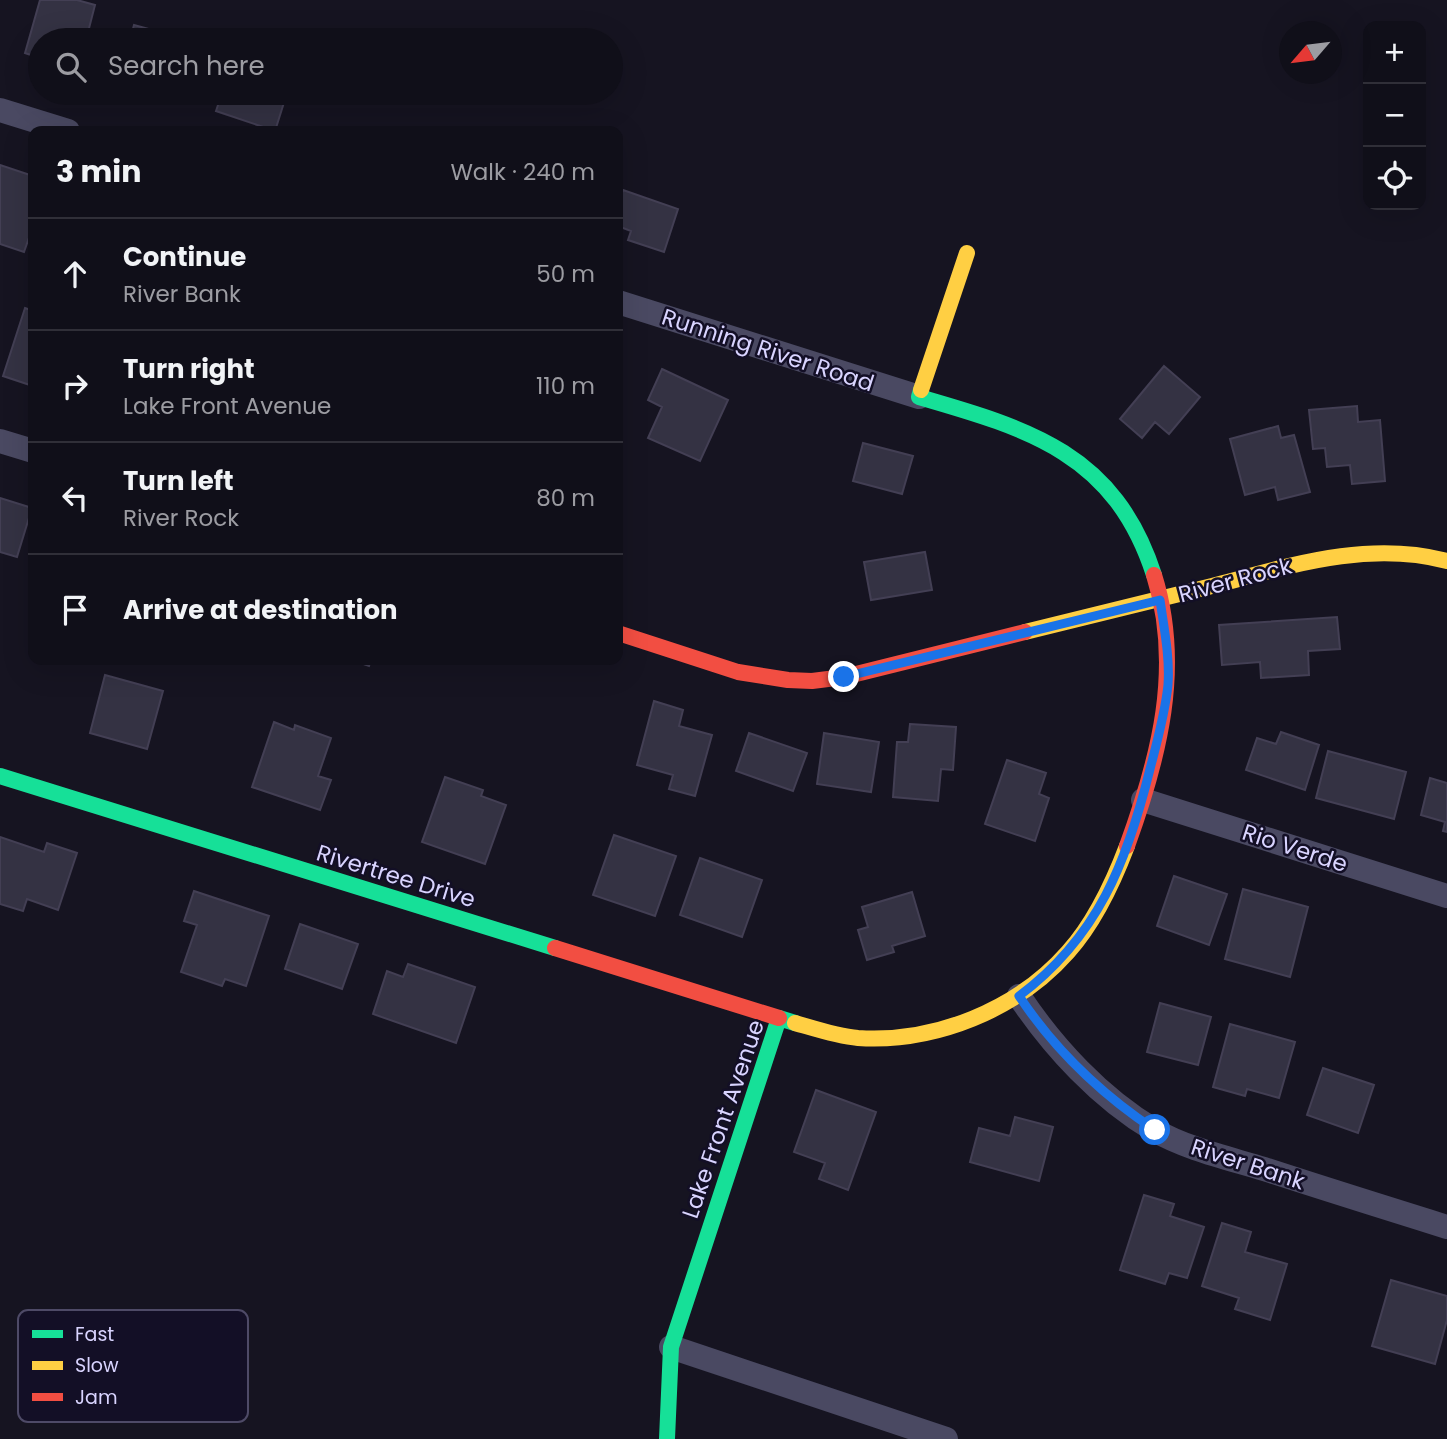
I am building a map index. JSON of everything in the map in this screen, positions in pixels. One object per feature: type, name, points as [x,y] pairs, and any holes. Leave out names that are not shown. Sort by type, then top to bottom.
[{"type":"street","points":[[0,110],[52,126]]},
{"type":"street","points":[[919,397],[967,253]]},
{"type":"street","name":"Running River Road","points":[[623,304],[919,397]]},
{"type":"street","name":"Lake Front Avenue","points":[[667,1439],[671,1347],[779,1018],[830,1033],[866,1038],[911,1034],[949,1026],[989,1012],[1019,996],[1045,976],[1070,950],[1112,886],[1143,800],[1161,727],[1168,684],[1167,649],[1160,600],[1150,563],[1133,526],[1111,493],[1084,467],[1049,441],[1013,424],[919,397]]},
{"type":"street","points":[[0,441],[28,450]]},
{"type":"street","name":"River Rock","points":[[623,635],[742,672],[779,679],[813,681],[844,677],[1319,559],[1360,552],[1400,552],[1447,561]]},
{"type":"street","name":"Rivertree Drive","points":[[0,776],[779,1018]]},
{"type":"street","name":"Rio Verde","points":[[1143,800],[1447,896]]},
{"type":"street","name":"River Bank","points":[[1019,996],[1038,1024],[1085,1076],[1118,1105],[1155,1130],[1199,1149],[1447,1227]]},
{"type":"street","points":[[671,1347],[946,1439]]},
{"type":"building","points":[[40,0],[77,0],[95,5],[89,28],[32,28]]},
{"type":"building","points":[[218,105],[283,105],[277,126],[260,126],[216,111]]},
{"type":"building","points":[[0,165],[28,174],[28,240],[24,252],[0,244]]},
{"type":"building","points":[[623,190],[678,209],[664,252],[628,240],[631,231],[623,228]]},
{"type":"building","points":[[25,308],[28,309],[28,384],[3,376]]},
{"type":"building","points":[[1164,366],[1200,397],[1169,434],[1155,422],[1142,438],[1120,419]]},
{"type":"building","points":[[662,369],[728,400],[700,461],[648,438],[662,407],[648,400]]},
{"type":"building","points":[[1357,406],[1358,422],[1380,420],[1385,481],[1352,484],[1350,465],[1327,467],[1325,448],[1313,449],[1309,410]]},
{"type":"building","points":[[1278,426],[1281,438],[1294,435],[1310,492],[1278,500],[1275,487],[1245,495],[1230,439]]},
{"type":"building","points":[[863,443],[913,456],[902,494],[853,481]]},
{"type":"building","points":[[0,498],[28,507],[28,521],[17,557],[0,552]]},
{"type":"building","points":[[925,552],[932,590],[871,600],[864,562]]},
{"type":"building","points":[[1337,617],[1340,649],[1308,651],[1309,675],[1261,678],[1260,662],[1222,665],[1219,625]]},
{"type":"building","points":[[105,675],[163,691],[147,749],[90,733]]},
{"type":"building","points":[[654,701],[683,710],[679,726],[712,735],[695,796],[669,789],[673,775],[637,765]]},
{"type":"building","points":[[274,722],[294,730],[295,725],[331,738],[318,776],[331,780],[320,810],[252,787]]},
{"type":"building","points":[[910,724],[956,727],[953,770],[941,769],[938,801],[893,797],[897,742],[908,742]]},
{"type":"building","points":[[1281,732],[1319,745],[1305,790],[1246,770],[1257,738],[1276,744]]},
{"type":"building","points":[[749,733],[807,753],[793,791],[736,771]]},
{"type":"building","points":[[824,733],[879,742],[871,792],[817,784]]},
{"type":"building","points":[[1328,751],[1406,772],[1394,819],[1316,798]]},
{"type":"building","points":[[1007,760],[1046,773],[1039,794],[1049,798],[1035,841],[985,824]]},
{"type":"building","points":[[445,777],[483,790],[481,796],[506,805],[485,864],[422,842]]},
{"type":"building","points":[[1430,778],[1447,783],[1447,832],[1443,831],[1445,822],[1421,815]]},
{"type":"building","points":[[614,835],[676,856],[655,916],[593,895]]},
{"type":"building","points":[[0,837],[44,852],[47,843],[77,853],[58,910],[27,899],[23,911],[0,904]]},
{"type":"building","points":[[700,858],[762,880],[742,937],[680,915]]},
{"type":"building","points":[[1174,876],[1227,894],[1209,945],[1157,926]]},
{"type":"building","points":[[1243,889],[1308,907],[1290,977],[1225,959]]},
{"type":"building","points":[[194,891],[269,916],[246,986],[225,979],[222,986],[181,972],[197,925],[184,921]]},
{"type":"building","points":[[912,892],[925,936],[892,946],[894,952],[867,960],[858,930],[868,927],[862,907]]},
{"type":"building","points":[[300,924],[358,944],[342,989],[285,969]]},
{"type":"building","points":[[408,964],[475,987],[456,1043],[373,1014],[387,971],[403,977]]},
{"type":"building","points":[[1160,1003],[1211,1017],[1198,1065],[1147,1052]]},
{"type":"building","points":[[1230,1024],[1295,1042],[1279,1098],[1247,1089],[1245,1096],[1213,1087]]},
{"type":"building","points":[[1323,1068],[1374,1085],[1358,1133],[1307,1115]]},
{"type":"building","points":[[816,1090],[876,1112],[848,1190],[819,1179],[825,1163],[794,1152]]},
{"type":"building","points":[[1015,1117],[1053,1127],[1039,1181],[970,1162],[979,1128],[1010,1136]]},
{"type":"building","points":[[1144,1195],[1174,1204],[1170,1216],[1204,1227],[1187,1278],[1169,1273],[1165,1284],[1120,1270]]},
{"type":"building","points":[[1222,1223],[1251,1232],[1245,1252],[1287,1264],[1270,1320],[1235,1309],[1239,1298],[1202,1286]]},
{"type":"building","points":[[1391,1280],[1447,1296],[1447,1320],[1435,1364],[1372,1346]]},
{"type":"traffic: fast","points":[[921,390],[919,397],[997,421],[1032,435],[1064,453],[1092,474],[1116,501],[1137,534],[1154,575]]},
{"type":"traffic: fast","points":[[0,776],[555,948]]},
{"type":"traffic: fast","points":[[667,1439],[671,1347],[779,1018],[795,1023]]},
{"type":"traffic: slow","points":[[921,390],[967,253]]},
{"type":"traffic: slow","points":[[1025,632],[1328,558],[1387,553],[1447,561]]},
{"type":"traffic: slow","points":[[795,1023],[850,1037],[887,1038],[945,1028],[973,1019],[999,1006],[1047,973],[1078,940],[1102,902],[1127,846]]},
{"type":"traffic: jam","points":[[1127,846],[1157,746],[1167,678],[1167,644],[1154,575]]},
{"type":"traffic: jam","points":[[623,635],[738,672],[812,681],[844,677],[1025,632]]},
{"type":"traffic: jam","points":[[555,948],[779,1018]]},
{"type":"route","points":[[844,677],[1160,600],[1167,649],[1168,684],[1161,727],[1143,800],[1112,886],[1091,921],[1070,950],[1045,976],[1019,996],[1038,1024],[1085,1076],[1118,1105],[1155,1130]]}]
